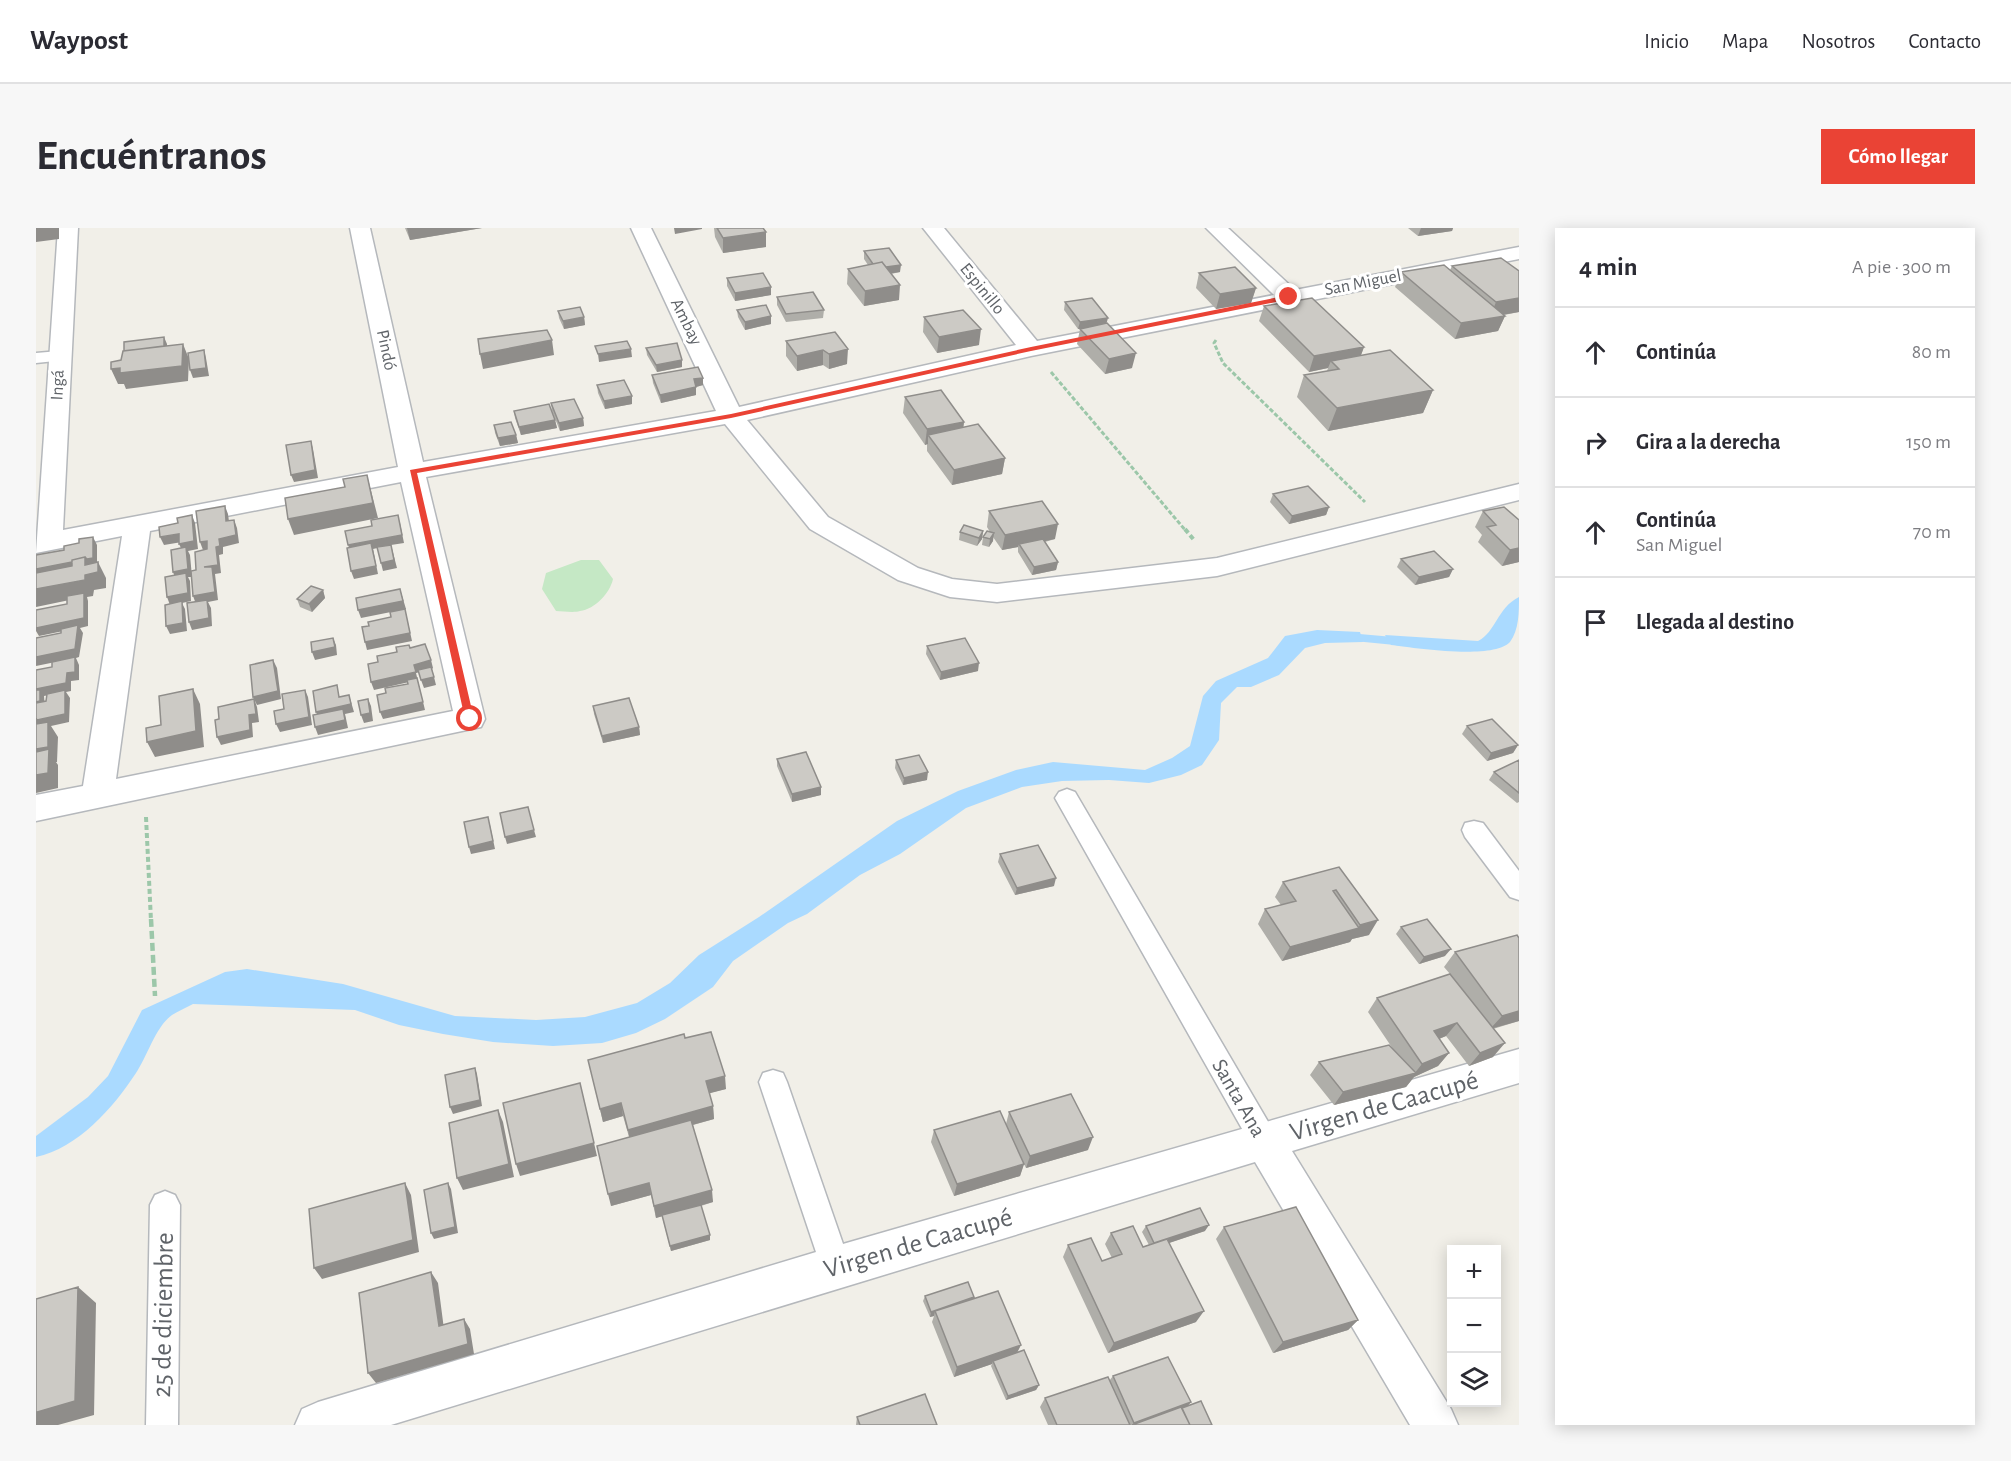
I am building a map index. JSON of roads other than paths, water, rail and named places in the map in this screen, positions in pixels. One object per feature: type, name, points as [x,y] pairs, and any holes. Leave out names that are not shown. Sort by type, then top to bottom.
[{"type":"street","name":"Ingá","points":[[43,543],[48,357],[68,228]]},
{"type":"street","name":"Pindó","points":[[98,794],[470,719],[412,472],[360,228]]},
{"type":"street","name":"Ambay","points":[[641,228],[731,416],[819,523],[908,574],[950,588],[997,594],[1217,567],[1519,492]]},
{"type":"street","name":"Espinillo","points":[[933,228],[1031,349]]},
{"type":"street","points":[[1216,228],[1289,297]]},
{"type":"street","name":"San Miguel","points":[[43,543],[412,472],[731,416],[1031,349],[1518,254]]},
{"type":"street","points":[[36,808],[98,794],[137,525]]},
{"type":"street","name":"Virgen de Caacupé","points":[[318,1425],[836,1267],[1519,1066]]},
{"type":"street","name":"Santa Ana","points":[[1264,1141],[1435,1425]]},
{"type":"lane","name":"Santa Ana","points":[[1067,798],[1264,1141]]},
{"type":"lane","points":[[1474,830],[1519,890]]},
{"type":"lane","points":[[773,1082],[836,1267]]},
{"type":"lane","name":"25 de diciembre","points":[[162,1425],[165,1205]]},
{"type":"water","points":[[1519,597],[1519,615],[1515,632],[1510,642],[1501,647],[1472,652],[1417,648],[1391,645],[1385,635],[1478,641],[1489,632],[1506,607]]},
{"type":"water","points":[[1317,630],[1360,632],[1363,642],[1325,643],[1305,648],[1279,675],[1251,687],[1237,687],[1221,703],[1219,740],[1202,765],[1181,775],[1149,783],[1109,780],[1062,781],[1022,787],[966,808],[900,854],[860,875],[807,914],[788,923],[733,961],[713,987],[665,1019],[636,1033],[602,1043],[553,1046],[493,1042],[443,1034],[399,1025],[355,1010],[193,1004],[174,1014],[161,1026],[127,1086],[93,1125],[66,1145],[36,1157],[36,1136],[88,1097],[108,1076],[142,1010],[225,972],[247,969],[343,984],[455,1016],[536,1020],[585,1017],[637,1003],[670,983],[699,955],[759,917],[897,821],[958,791],[1016,770],[1053,762],[1145,770],[1172,758],[1190,746],[1203,696],[1216,681],[1268,658],[1285,636]]},
{"type":"waterway","points":[[1348,637],[1405,642]]}]
